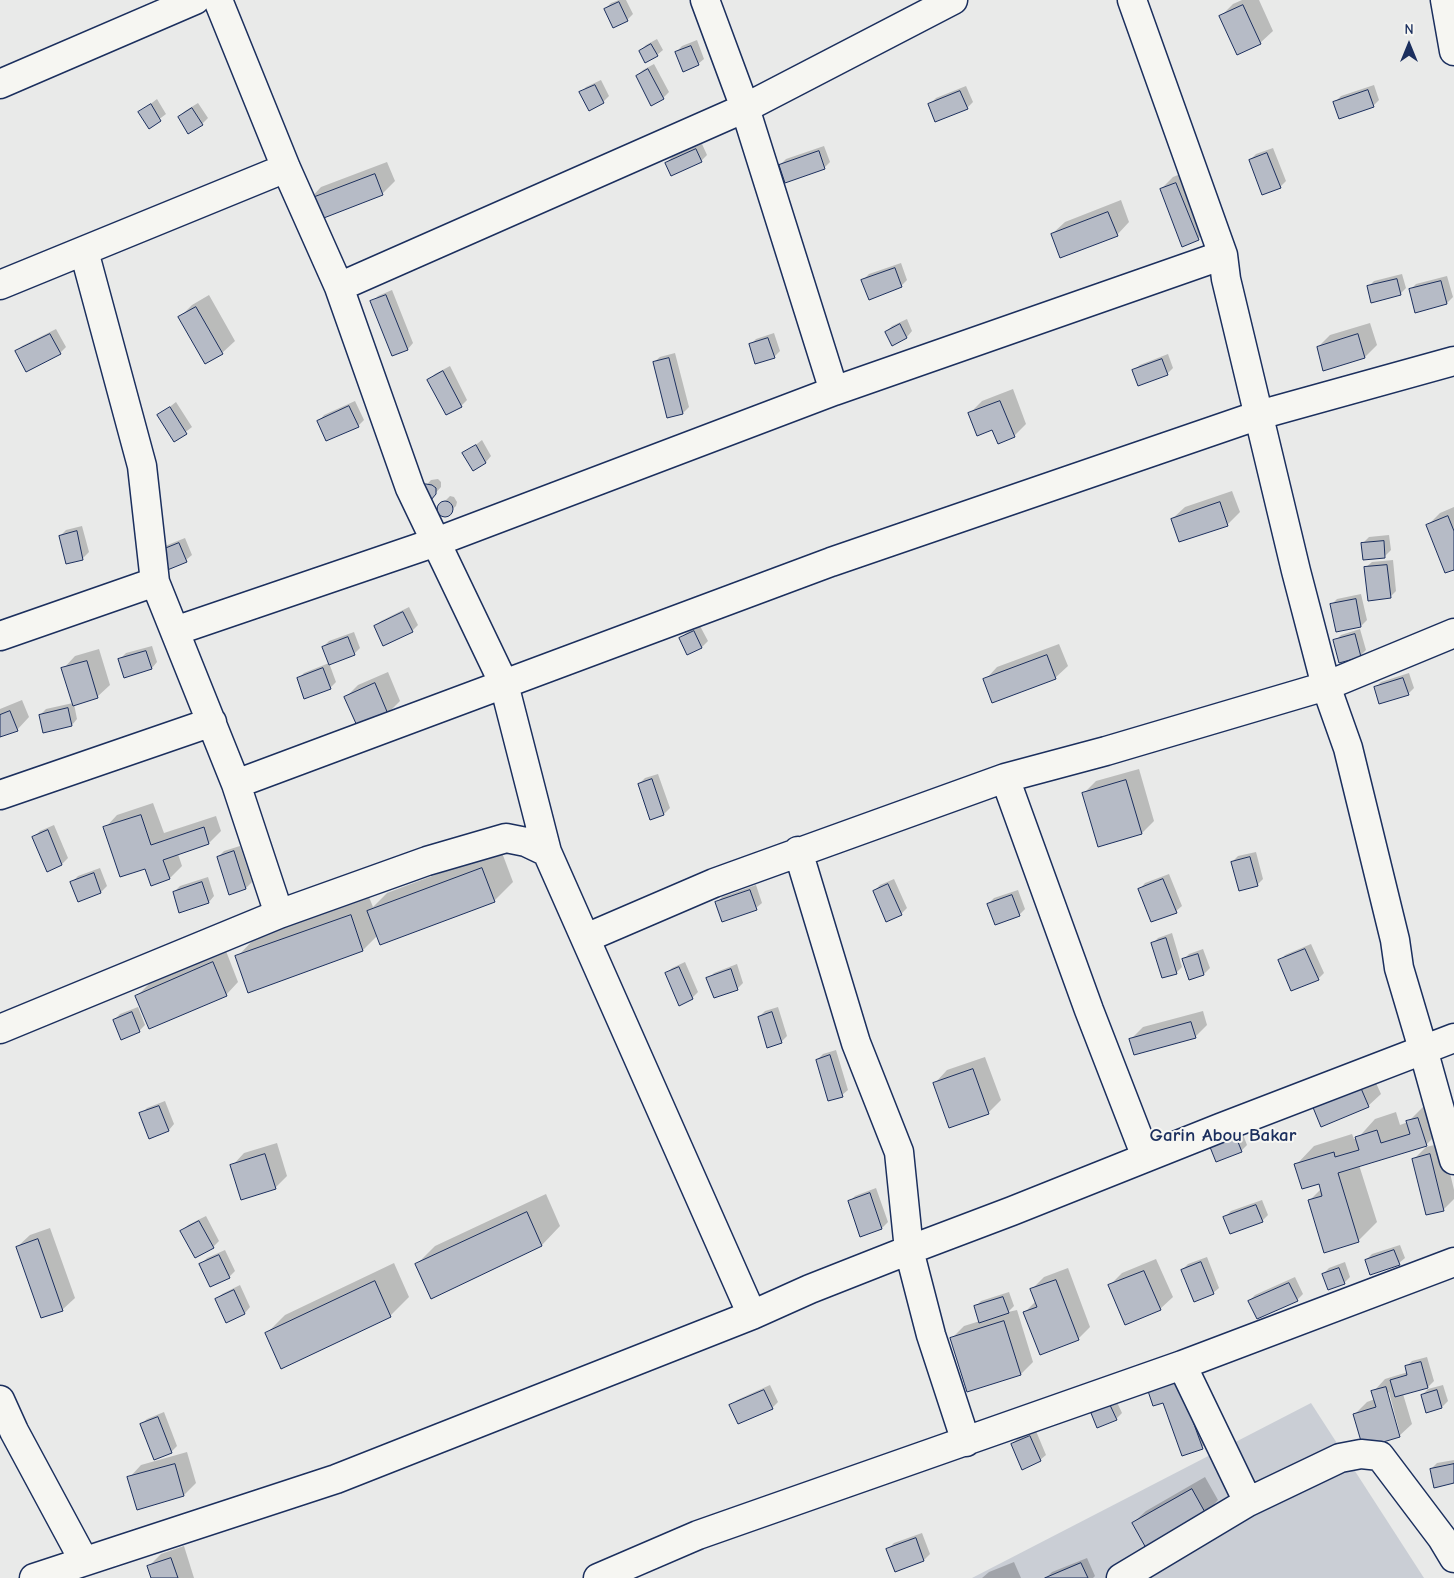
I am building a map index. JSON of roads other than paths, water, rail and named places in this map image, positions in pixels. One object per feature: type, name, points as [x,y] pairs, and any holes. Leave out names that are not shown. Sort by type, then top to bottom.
[{"type":"street","points":[[0,84],[195,0]]},
{"type":"street","points":[[218,0],[286,168],[340,287],[410,488],[504,684],[547,852],[752,1315]]},
{"type":"street","points":[[705,0],[745,108],[834,390]]},
{"type":"street","points":[[340,287],[745,108],[953,0]]},
{"type":"street","points":[[1132,0],[1223,255],[1226,279],[1296,570],[1326,686],[1348,748],[1395,940],[1399,968],[1424,1049],[1454,1160]]},
{"type":"street","points":[[1446,0],[1454,52]]},
{"type":"street","points":[[0,285],[286,168]]},
{"type":"street","points":[[84,251],[142,466],[155,582],[236,784],[278,914]]},
{"type":"street","points":[[175,631],[436,542],[834,390],[1223,255]]},
{"type":"street","points":[[236,784],[831,562],[1258,415],[1454,361]]},
{"type":"street","points":[[0,636],[155,582]]},
{"type":"street","points":[[586,938],[714,883],[798,851],[1005,778],[1106,751],[1326,686],[1454,634]]},
{"type":"street","points":[[0,796],[212,722]]},
{"type":"street","points":[[1005,778],[1089,1010],[1146,1157]]},
{"type":"street","points":[[0,1029],[278,914],[427,861],[506,838],[526,842],[547,852]]},
{"type":"street","points":[[798,851],[856,1043],[899,1152],[909,1250],[931,1335],[966,1442]]},
{"type":"street","points":[[34,1578],[336,1480],[752,1315],[810,1289],[1146,1157],[1222,1132],[1454,1038]]},
{"type":"street","points":[[598,1578],[698,1535],[1182,1365],[1454,1262]]},
{"type":"street","points":[[1182,1365],[1248,1502]]},
{"type":"street","points":[[0,1403],[84,1561]]},
{"type":"street","points":[[1121,1578],[1248,1502],[1340,1458],[1362,1454],[1380,1456],[1450,1543]]},
{"type":"district","name":"Garin Abou Bakar","points":[[1223,1136]]}]
